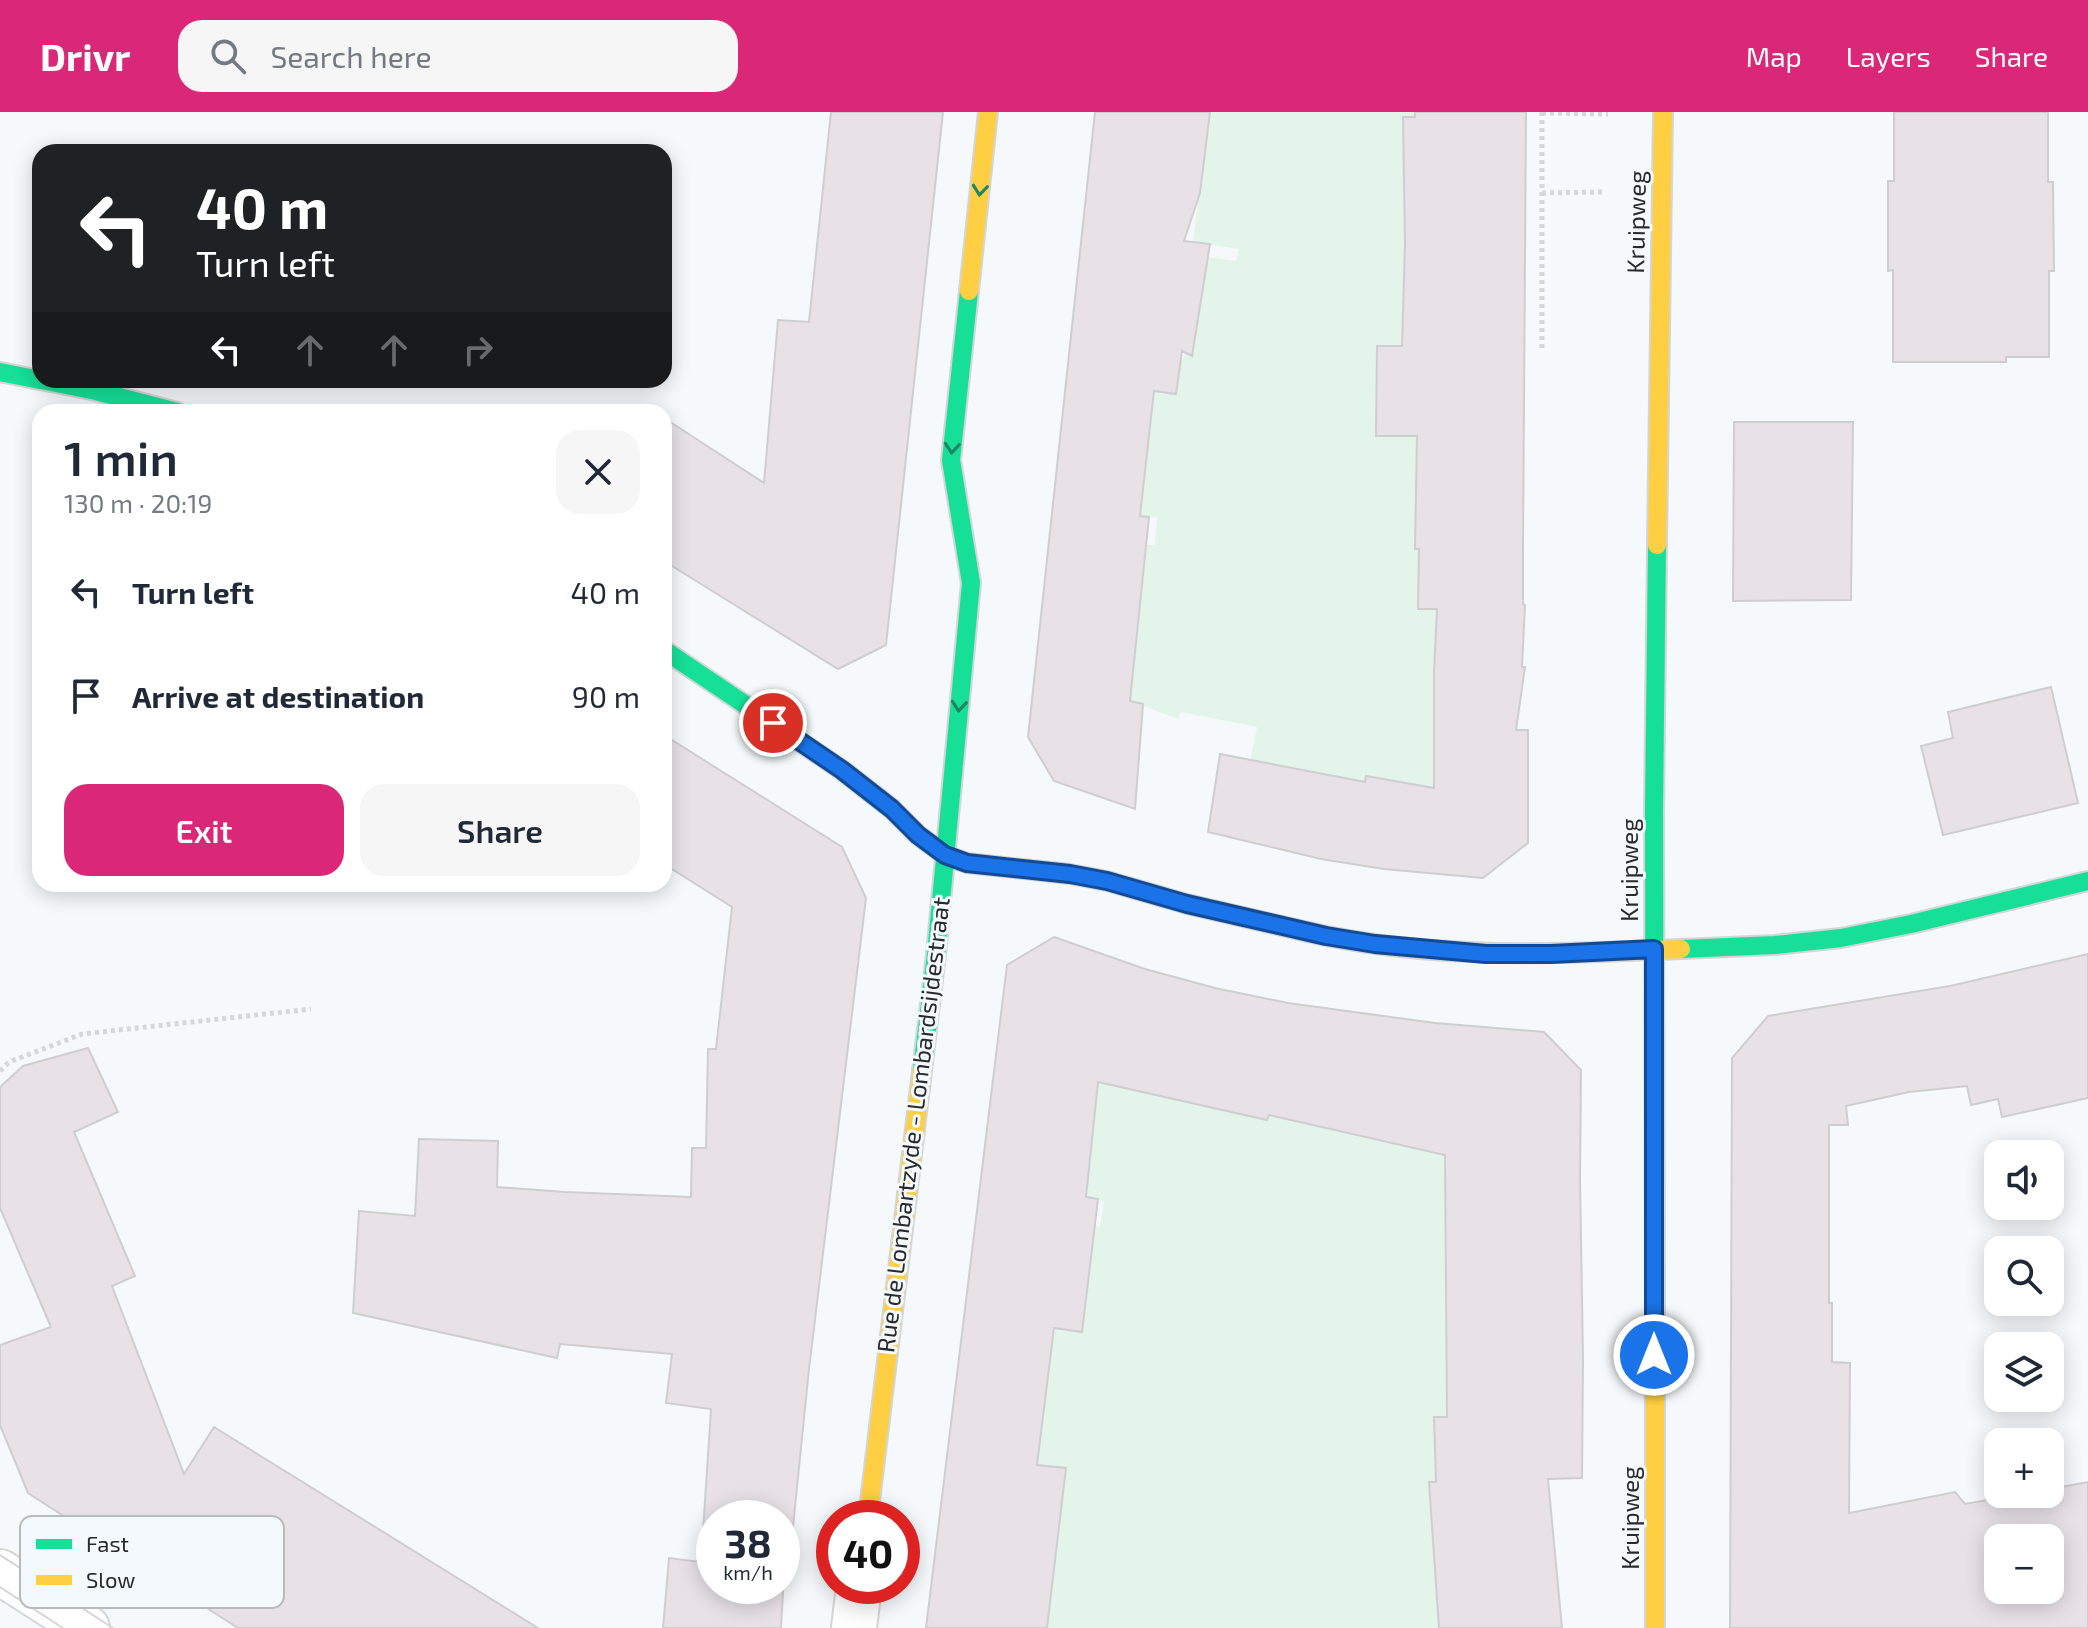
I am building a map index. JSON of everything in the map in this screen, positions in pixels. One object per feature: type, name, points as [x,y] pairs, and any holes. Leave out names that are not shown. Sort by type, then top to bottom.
[{"type":"street","name":"Rue de Lombartzyde - Lombardsijdestraat","points":[[870,1500],[936,954],[971,583],[951,460],[988,112]]},
{"type":"street","name":"Kruipweg","points":[[1655,1628],[1654,949],[1663,112]]},
{"type":"street","points":[[0,372],[32,378]]},
{"type":"street","points":[[81,388],[146,404]]},
{"type":"street","points":[[672,655],[842,770],[945,855],[967,863],[1107,881],[1187,904],[1375,944],[1486,954],[1775,945],[1841,938],[1911,924],[2088,881]]},
{"type":"street","points":[[0,1572],[20,1585]]},
{"type":"street","points":[[854,1628],[857,1604]]},
{"type":"street","points":[[56,1608],[87,1628]]},
{"type":"path","points":[[1542,349],[1542,113],[1613,114]]},
{"type":"path","points":[[1542,193],[1612,192]]},
{"type":"path","points":[[0,1071],[9,1062],[82,1034],[311,1009]]},
{"type":"shaded area","points":[[1210,112],[1415,112],[1415,117],[1403,118],[1407,237],[1404,248],[1419,288],[1377,436],[1419,436],[1415,548],[1419,549],[1419,609],[1436,609],[1436,771],[1433,788],[1365,785],[1250,760],[1257,727],[1181,712],[1178,719],[1130,701],[1147,545],[1155,545],[1157,517],[1140,516],[1154,391],[1176,394],[1181,362],[1186,353],[1192,355],[1203,256],[1236,261],[1239,249],[1193,242]]},
{"type":"shaded area","points":[[1088,1036],[1188,1103],[1267,1120],[1272,1098],[1487,1127],[1445,1209],[1446,1327],[1459,1417],[1434,1417],[1485,1568],[1435,1573],[1439,1628],[1047,1628],[1049,1608],[1016,1533],[1058,1538],[1066,1468],[1037,1465],[1054,1328],[1081,1331],[1080,1225],[1100,1227],[1104,1201],[1083,1197],[1087,1190],[1094,1122]]},
{"type":"building","points":[[831,112],[943,112],[886,645],[838,669],[672,566],[672,423],[764,483],[778,320],[809,322]]},
{"type":"building","points":[[1095,112],[1210,112],[1200,193],[1184,241],[1210,244],[1192,356],[1182,351],[1176,394],[1154,391],[1140,516],[1149,517],[1130,701],[1143,704],[1135,809],[1054,781],[1028,737]]},
{"type":"building","points":[[1415,112],[1526,112],[1525,605],[1522,667],[1525,667],[1516,730],[1528,730],[1528,843],[1483,878],[1384,869],[1321,859],[1208,832],[1220,754],[1365,782],[1366,776],[1434,788],[1437,609],[1418,609],[1419,549],[1415,549],[1417,436],[1376,436],[1377,346],[1402,346],[1405,244],[1403,117],[1415,117]]},
{"type":"building","points":[[1894,112],[2048,112],[2048,182],[2053,182],[2054,271],[2049,271],[2049,357],[2006,357],[2006,362],[1893,362],[1893,270],[1888,271],[1888,181],[1894,181]]},
{"type":"building","points":[[1734,422],[1853,422],[1851,600],[1733,601]]},
{"type":"building","points":[[2051,687],[2078,803],[1943,835],[1921,746],[1953,738],[1948,712]]},
{"type":"building","points":[[672,740],[842,847],[866,898],[796,1500],[705,1500],[711,1409],[666,1403],[672,1354],[560,1344],[557,1358],[353,1313],[359,1211],[415,1216],[419,1139],[498,1141],[497,1187],[691,1197],[692,1148],[706,1148],[708,1049],[716,1049],[732,907],[672,869]]},
{"type":"building","points":[[1054,937],[1145,969],[1288,1003],[1435,1023],[1544,1032],[1581,1070],[1582,1478],[1548,1479],[1562,1628],[1439,1628],[1429,1482],[1436,1482],[1434,1417],[1447,1417],[1445,1155],[1269,1115],[1267,1120],[1098,1082],[1086,1197],[1098,1199],[1082,1332],[1054,1328],[1037,1465],[1066,1468],[1047,1628],[926,1628],[1007,965]]},
{"type":"building","points":[[2088,954],[2088,1098],[2002,1117],[1998,1099],[1971,1105],[1967,1086],[1909,1092],[1846,1106],[1848,1125],[1829,1125],[1829,1303],[1832,1303],[1832,1362],[1850,1363],[1849,1513],[1955,1492],[1965,1504],[1984,1501],[1984,1508],[2064,1508],[2064,1486],[2088,1482],[2088,1628],[1730,1628],[1732,1058],[1768,1016],[1950,986]]},
{"type":"building","points":[[88,1048],[118,1112],[74,1132],[135,1276],[112,1286],[184,1474],[214,1427],[538,1628],[238,1628],[207,1608],[284,1608],[284,1516],[64,1516],[28,1493],[0,1425],[0,1345],[51,1327],[0,1208],[0,1087],[23,1066]]},
{"type":"building","points":[[669,1558],[696,1561],[696,1604],[782,1604],[781,1628],[663,1628]]},
{"type":"tram line","points":[[0,1555],[20,1568]]},
{"type":"tram line","points":[[0,1587],[20,1600]]},
{"type":"tram line","points":[[32,1608],[63,1628]]},
{"type":"tram line","points":[[82,1608],[113,1628]]},
{"type":"traffic: fast","points":[[922,1071],[971,583],[951,460],[969,291]]},
{"type":"traffic: fast","points":[[0,372],[32,378]]},
{"type":"traffic: fast","points":[[81,388],[146,404]]},
{"type":"traffic: fast","points":[[1655,1309],[1657,545]]},
{"type":"traffic: fast","points":[[672,655],[842,770],[945,855],[967,863],[1107,881],[1187,904],[1308,932]]},
{"type":"traffic: fast","points":[[1681,949],[1775,945],[1841,938],[2088,881]]},
{"type":"traffic: slow","points":[[969,291],[988,112]]},
{"type":"traffic: slow","points":[[1657,545],[1663,112]]},
{"type":"traffic: slow","points":[[1308,932],[1354,941],[1447,951],[1540,953],[1681,949]]},
{"type":"traffic: slow","points":[[870,1500],[922,1071]]},
{"type":"traffic: slow","points":[[1655,1309],[1655,1628]]},
{"type":"route","points":[[773,723],[842,770],[945,855],[967,863],[1107,881],[1187,904],[1375,944],[1486,954],[1654,949],[1654,1355]]}]
